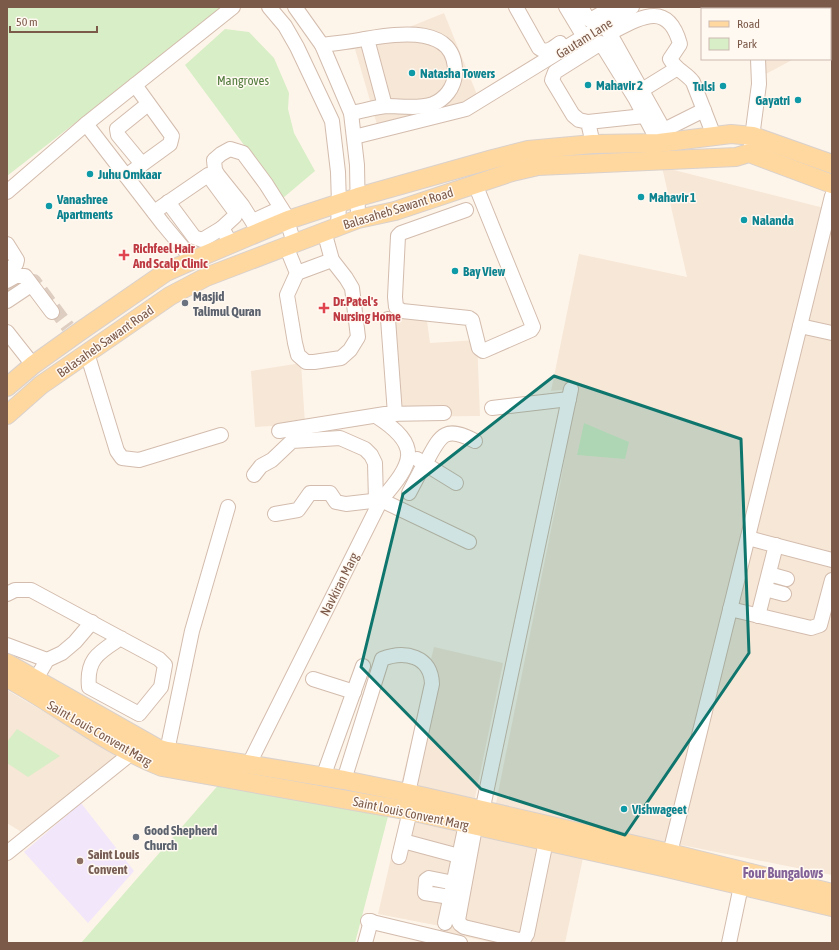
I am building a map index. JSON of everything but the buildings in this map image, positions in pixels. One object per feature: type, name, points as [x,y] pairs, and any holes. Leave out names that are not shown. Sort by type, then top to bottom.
[{"type":"main road","name":"Balasaheb Sawant Road","points":[[9,382],[33,365],[71,331],[166,272],[231,244],[256,226],[284,214],[340,204],[358,197],[528,150],[593,144],[731,134],[753,136],[832,164]]},
{"type":"main road","name":"Balasaheb Sawant Road","points":[[7,415],[41,385],[170,296],[206,277],[358,219],[395,211],[475,184],[538,166],[736,157],[749,153]]},
{"type":"main road","points":[[749,153],[832,184]]},
{"type":"main road","name":"Saint Louis Convent Marg","points":[[7,662],[145,741],[167,751],[213,760],[249,764],[344,780],[409,802],[546,841],[832,907]]},
{"type":"main road","name":"Saint Louis Convent Marg","points":[[7,678],[84,726],[132,753],[162,767],[409,802]]},
{"type":"main road","name":"Saint Louis Convent Marg","points":[[476,821],[670,853],[832,893]]},
{"type":"street","points":[[7,192],[86,124],[233,7]]},
{"type":"street","points":[[256,226],[215,170],[214,160],[230,149],[243,153],[284,214],[297,273],[287,295],[294,343],[298,355],[306,362],[341,358],[350,350],[358,337],[352,288],[332,260],[331,229],[340,204],[332,121],[297,47],[285,26],[269,7]]},
{"type":"street","points":[[516,7],[542,51],[549,51],[641,17],[654,14],[666,16],[670,20],[680,44],[670,56],[676,69],[689,77],[693,82],[714,136]]},
{"type":"street","points":[[566,7],[596,33],[642,90],[665,138]]},
{"type":"street","points":[[581,7],[590,20],[613,7]]},
{"type":"street","name":"Gautam Lane","points":[[354,137],[466,109],[596,33],[630,7]]},
{"type":"street","points":[[285,26],[300,9],[322,45],[351,113],[358,197],[358,219]]},
{"type":"street","points":[[596,33],[644,116],[665,138]]},
{"type":"street","points":[[596,33],[555,72],[552,80],[573,115],[579,120],[588,122],[644,116]]},
{"type":"street","points":[[322,45],[367,39],[384,35],[404,34],[438,39],[447,48],[456,64],[455,79],[450,90],[443,99],[432,104],[385,106],[351,113]]},
{"type":"street","points":[[367,39],[385,106]]},
{"type":"street","points":[[749,153],[753,136],[758,84],[758,60]]},
{"type":"street","points":[[642,90],[676,69]]},
{"type":"street","points":[[126,176],[170,144],[172,140],[172,136],[135,85]]},
{"type":"street","points":[[142,164],[118,135],[117,129],[148,104]]},
{"type":"street","points":[[665,138],[704,110]]},
{"type":"street","points":[[588,122],[593,144]]},
{"type":"street","points":[[86,124],[193,260]]},
{"type":"street","points":[[154,212],[168,202],[208,175],[236,213],[222,228],[202,240],[198,240],[194,237],[168,202]]},
{"type":"street","points":[[466,210],[450,220],[401,233],[398,236],[395,297],[396,307],[398,309],[464,319],[469,318],[472,320],[481,351],[531,330],[533,327],[506,269],[475,184]]},
{"type":"street","points":[[670,853],[832,196]]},
{"type":"street","points":[[222,228],[231,244]]},
{"type":"street","points":[[7,244],[17,260],[16,264],[7,270]]},
{"type":"street","points":[[297,273],[332,260]]},
{"type":"street","points":[[7,281],[21,275],[25,276],[52,312]]},
{"type":"street","points":[[7,301],[31,285]]},
{"type":"street","points":[[388,319],[395,414]]},
{"type":"street","points":[[800,326],[832,333]]},
{"type":"street","points":[[7,332],[33,365]]},
{"type":"street","points":[[87,354],[117,451],[122,458],[139,460],[221,436]]},
{"type":"street","points":[[492,408],[570,394],[476,821],[458,922],[464,928],[519,940],[524,939],[527,934],[546,841]]},
{"type":"street","points":[[279,431],[376,416],[444,413]]},
{"type":"street","points":[[376,416],[396,430],[403,437],[408,459],[454,484]]},
{"type":"street","points":[[409,493],[436,443],[449,433],[459,433],[475,441]]},
{"type":"street","points":[[254,475],[261,466],[272,460],[292,441],[340,438],[352,442],[371,455],[375,463],[378,500]]},
{"type":"street","name":"Navkiran Marg","points":[[249,764],[378,500],[399,480],[408,459]]},
{"type":"street","points":[[275,514],[298,510],[310,493],[330,493],[336,502],[346,504],[378,500],[469,542]]},
{"type":"street","points":[[167,751],[192,631],[228,507]]},
{"type":"street","points":[[748,538],[832,560]]},
{"type":"street","points":[[758,616],[776,545]]},
{"type":"street","points":[[769,574],[787,579]]},
{"type":"street","points":[[730,609],[816,628],[820,625],[832,580]]},
{"type":"street","points":[[7,594],[15,590],[31,590],[159,659],[165,665],[161,687],[139,714],[89,687]]},
{"type":"street","points":[[765,590],[784,594]]},
{"type":"street","points":[[36,679],[47,660],[62,653],[92,622]]},
{"type":"street","points":[[89,687],[88,679],[95,656],[121,638]]},
{"type":"street","points":[[7,645],[47,660]]},
{"type":"street","points":[[344,780],[382,659],[394,654],[405,654],[421,661],[431,673],[432,684],[399,857]]},
{"type":"street","points":[[323,777],[363,666]]},
{"type":"street","points":[[313,679],[354,692]]},
{"type":"street","points":[[75,701],[89,687]]},
{"type":"street","points":[[7,853],[145,741]]},
{"type":"street","points":[[445,923],[459,856],[476,821]]},
{"type":"street","points":[[403,841],[459,856]]},
{"type":"street","points":[[450,897],[425,893],[426,880],[430,878],[454,883]]},
{"type":"street","points":[[729,943],[741,886]]},
{"type":"street","points":[[365,943],[370,921],[430,939],[460,943]]},
{"type":"highlighted area","points":[[554,376],[741,439],[749,653],[625,835],[481,789],[361,667],[403,494]]},
{"type":"shaded area","points":[[832,7],[832,38],[831,39],[831,8],[756,8]]},
{"type":"shaded area","points":[[444,13],[478,97],[454,106],[378,128],[355,49]]},
{"type":"shaded area","points":[[762,60],[792,60],[764,75]]},
{"type":"shaded area","points":[[662,167],[832,210],[832,875],[495,808],[560,485],[576,392],[571,389],[551,391],[579,254],[687,277]]},
{"type":"shaded area","points":[[383,313],[396,318],[427,321],[430,343],[477,340],[480,416],[389,417]]},
{"type":"shaded area","points":[[301,363],[305,424],[255,427],[251,371]]},
{"type":"shaded area","points":[[434,647],[503,663],[475,798],[401,784]]},
{"type":"shaded area","points":[[7,690],[119,756],[23,833],[7,823]]},
{"type":"shaded area","name":"Saint Louis Convent","points":[[81,803],[134,871],[88,923],[24,852]]},
{"type":"shaded area","points":[[400,819],[547,848],[528,943],[494,943],[444,932],[445,927],[378,914]]},
{"type":"shaded area","points":[[552,846],[584,853],[565,943],[531,943]]},
{"type":"green space","points":[[7,7],[224,7],[7,176]]},
{"type":"green space","name":"Mangroves","points":[[225,29],[249,32],[274,58],[289,93],[288,109],[294,133],[315,171],[283,198],[185,65]]},
{"type":"green space","points":[[584,423],[629,442],[625,459],[577,455]]},
{"type":"green space","points":[[17,729],[60,756],[28,777],[7,763],[7,742]]},
{"type":"green space","points":[[227,775],[391,805],[355,943],[81,943]]},
{"type":"tunnel","points":[[7,292],[24,282],[34,281],[68,327]]},
{"type":"place","name":"Natasha Towers","points":[[412,73]]},
{"type":"place","name":"Mahavir 2","points":[[588,85]]},
{"type":"place","name":"Tulsi","points":[[723,86]]},
{"type":"place","name":"Gayatri","points":[[798,100]]},
{"type":"place","name":"Juhu Omkaar","points":[[90,174]]},
{"type":"place","name":"Mahavir 1","points":[[641,197]]},
{"type":"place","name":"Vanashree Apartments","points":[[49,206]]},
{"type":"place","name":"Nalanda","points":[[744,220]]},
{"type":"place","name":"Richfeel Hair And Scalp Clinic","points":[[124,255]]},
{"type":"place","name":"Bay View","points":[[455,271]]},
{"type":"place","name":"Masjid Talimul Quran","points":[[185,303]]},
{"type":"place","name":"Dr.Patel's Nursing Home","points":[[324,308]]},
{"type":"place","name":"Vishwageet","points":[[624,809]]},
{"type":"place","name":"Good Shepherd Church","points":[[136,837]]},
{"type":"place","name":"Saint Louis Convent","points":[[80,861]]},
{"type":"district","name":"Four Bungalows","points":[[783,873]]}]
